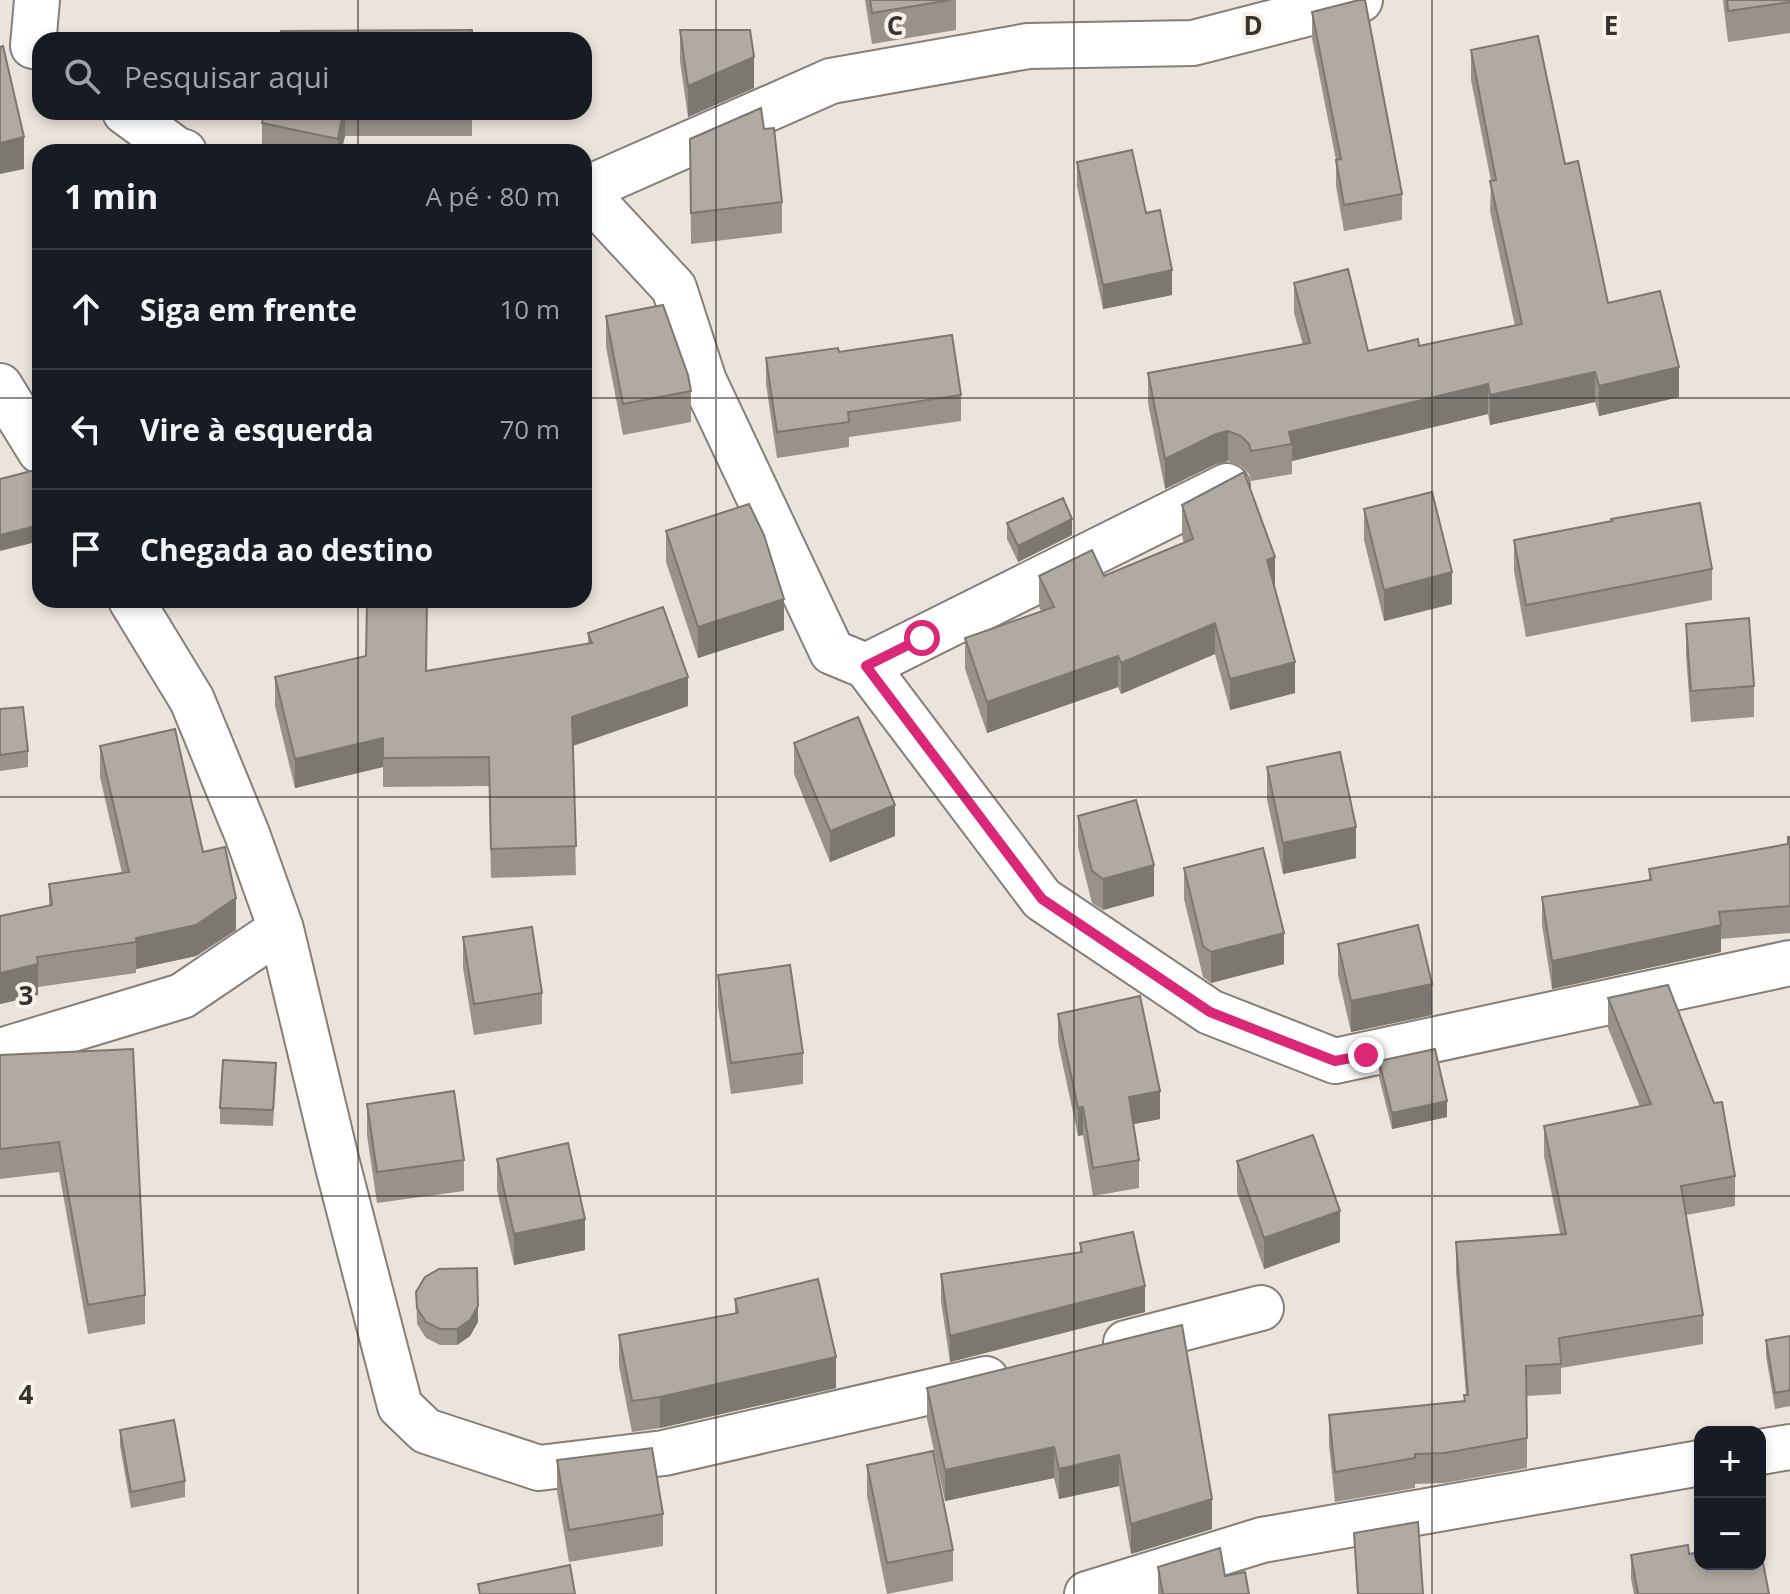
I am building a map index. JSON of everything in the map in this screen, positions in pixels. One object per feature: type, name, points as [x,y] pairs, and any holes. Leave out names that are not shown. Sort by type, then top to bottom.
[{"type":"street","points":[[24,49],[37,0]]},
{"type":"street","points":[[592,187],[831,81],[1028,46],[1193,43],[1360,0]]},
{"type":"street","points":[[136,120],[169,144]]},
{"type":"street","points":[[592,200],[674,288],[704,381],[832,652],[866,666],[1042,899],[1210,1012],[1335,1061],[1790,963]]},
{"type":"street","points":[[0,386],[32,438]]},
{"type":"street","points":[[866,666],[1227,486]]},
{"type":"street","points":[[136,608],[192,700],[247,834],[281,929],[400,1406],[426,1431],[539,1468],[664,1453],[1030,1368]]},
{"type":"street","points":[[0,1051],[182,996],[281,929]]},
{"type":"street","points":[[1091,1352],[1261,1308]]},
{"type":"street","points":[[1766,1451],[1790,1447]]},
{"type":"street","points":[[1087,1594],[1262,1540],[1694,1464]]},
{"type":"building","points":[[870,0],[951,0],[872,13]]},
{"type":"building","points":[[1365,0],[1402,194],[1344,205],[1336,160],[1341,159],[1312,12]]},
{"type":"building","points":[[1727,0],[1790,0],[1790,2],[1728,11]]},
{"type":"building","points":[[472,30],[472,32],[281,32]]},
{"type":"building","points":[[680,30],[750,30],[754,57],[688,86]]},
{"type":"building","points":[[1538,36],[1565,164],[1578,161],[1608,303],[1660,291],[1679,367],[1599,386],[1595,372],[1490,395],[1488,384],[1289,432],[1292,444],[1251,451],[1241,436],[1228,431],[1165,459],[1148,373],[1310,343],[1294,283],[1348,269],[1368,351],[1418,339],[1419,346],[1522,324],[1490,181],[1496,180],[1471,50]]},
{"type":"building","points":[[3,46],[24,137],[0,143],[0,47]]},
{"type":"building","points":[[761,108],[764,129],[774,128],[782,202],[691,213],[690,139]]},
{"type":"building","points":[[263,120],[342,120],[338,139],[262,123]]},
{"type":"building","points":[[1132,150],[1146,213],[1160,210],[1172,270],[1103,285],[1077,162]]},
{"type":"building","points":[[663,305],[691,391],[623,404],[606,316]]},
{"type":"building","points":[[952,335],[961,395],[848,412],[849,422],[777,432],[766,358],[838,348],[839,352]]},
{"type":"building","points":[[32,471],[32,527],[0,535],[0,479]]},
{"type":"building","points":[[1244,472],[1275,557],[1267,560],[1295,662],[1230,679],[1215,623],[1121,663],[1118,656],[987,702],[965,638],[1054,607],[1039,576],[1092,550],[1104,576],[1193,539],[1182,505]]},
{"type":"building","points":[[1432,492],[1452,572],[1384,590],[1364,509]]},
{"type":"building","points":[[1063,498],[1072,519],[1018,546],[1007,523]]},
{"type":"building","points":[[1700,503],[1712,569],[1526,605],[1514,540]]},
{"type":"building","points":[[749,504],[764,535],[784,599],[698,627],[666,531]]},
{"type":"building","points":[[663,607],[688,677],[572,717],[576,846],[491,849],[489,757],[383,758],[383,738],[295,759],[275,677],[366,656],[367,608],[427,608],[426,671],[592,643],[588,633]]},
{"type":"building","points":[[1749,618],[1754,686],[1691,691],[1686,624]]},
{"type":"building","points":[[23,707],[28,751],[0,755],[0,709]]},
{"type":"building","points":[[858,717],[895,805],[830,831],[794,743]]},
{"type":"building","points":[[175,729],[203,852],[225,847],[236,898],[196,925],[136,938],[136,942],[37,957],[38,964],[0,973],[0,916],[52,905],[49,884],[129,872],[100,746]]},
{"type":"building","points":[[1340,752],[1356,827],[1283,843],[1267,767]]},
{"type":"building","points":[[1136,800],[1154,865],[1103,879],[1092,871],[1078,816]]},
{"type":"building","points":[[1788,837],[1790,906],[1719,912],[1721,925],[1552,961],[1542,897],[1651,880],[1649,869],[1788,844]]},
{"type":"building","points":[[1263,848],[1284,933],[1211,952],[1203,946],[1184,868]]},
{"type":"building","points":[[1418,925],[1432,984],[1351,1001],[1338,944]]},
{"type":"building","points":[[532,927],[542,993],[474,1004],[463,937]]},
{"type":"building","points":[[790,965],[803,1053],[731,1063],[718,975]]},
{"type":"building","points":[[1668,985],[1714,1103],[1722,1102],[1735,1176],[1681,1186],[1703,1315],[1559,1338],[1561,1364],[1526,1366],[1527,1438],[1445,1453],[1415,1454],[1415,1458],[1335,1472],[1329,1415],[1465,1401],[1464,1395],[1468,1395],[1456,1242],[1566,1234],[1544,1126],[1651,1104],[1608,998]]},
{"type":"building","points":[[1140,996],[1160,1091],[1129,1097],[1139,1160],[1093,1168],[1083,1107],[1078,1108],[1058,1014]]},
{"type":"building","points":[[133,1049],[145,1295],[88,1305],[59,1142],[0,1149],[0,1055]]},
{"type":"building","points":[[1435,1049],[1447,1101],[1392,1113],[1379,1061]]},
{"type":"building","points":[[223,1060],[276,1063],[273,1110],[220,1108]]},
{"type":"building","points":[[454,1091],[464,1160],[377,1172],[367,1104]]},
{"type":"building","points":[[1313,1135],[1340,1211],[1264,1238],[1237,1161]]},
{"type":"building","points":[[568,1143],[585,1219],[514,1234],[497,1159]]},
{"type":"building","points":[[1133,1232],[1145,1286],[950,1336],[941,1274],[1082,1252],[1080,1243]]},
{"type":"building","points":[[477,1268],[478,1306],[470,1320],[457,1329],[440,1329],[426,1322],[417,1308],[416,1292],[425,1277],[439,1269]]},
{"type":"building","points":[[818,1279],[836,1357],[632,1401],[619,1335],[738,1313],[735,1299]]},
{"type":"building","points":[[1182,1325],[1212,1499],[1131,1524],[1119,1455],[1059,1469],[1054,1447],[945,1470],[927,1388]]},
{"type":"building","points":[[1790,1336],[1790,1390],[1775,1393],[1766,1340]]},
{"type":"building","points":[[174,1420],[185,1481],[131,1492],[120,1430]]},
{"type":"building","points":[[652,1448],[663,1514],[569,1530],[557,1460]]},
{"type":"building","points":[[933,1451],[953,1550],[887,1563],[867,1465]]},
{"type":"building","points":[[1418,1522],[1423,1594],[1358,1594],[1354,1533]]},
{"type":"building","points":[[1688,1545],[1689,1554],[1694,1553],[1694,1570],[1764,1570],[1769,1594],[1638,1594],[1631,1555]]},
{"type":"building","points":[[1220,1548],[1225,1576],[1245,1572],[1249,1594],[1163,1594],[1158,1567]]},
{"type":"building","points":[[570,1565],[575,1594],[480,1594],[478,1584]]},
{"type":"route","points":[[922,638],[866,666],[1042,899],[1210,1012],[1335,1061],[1366,1055]]}]
